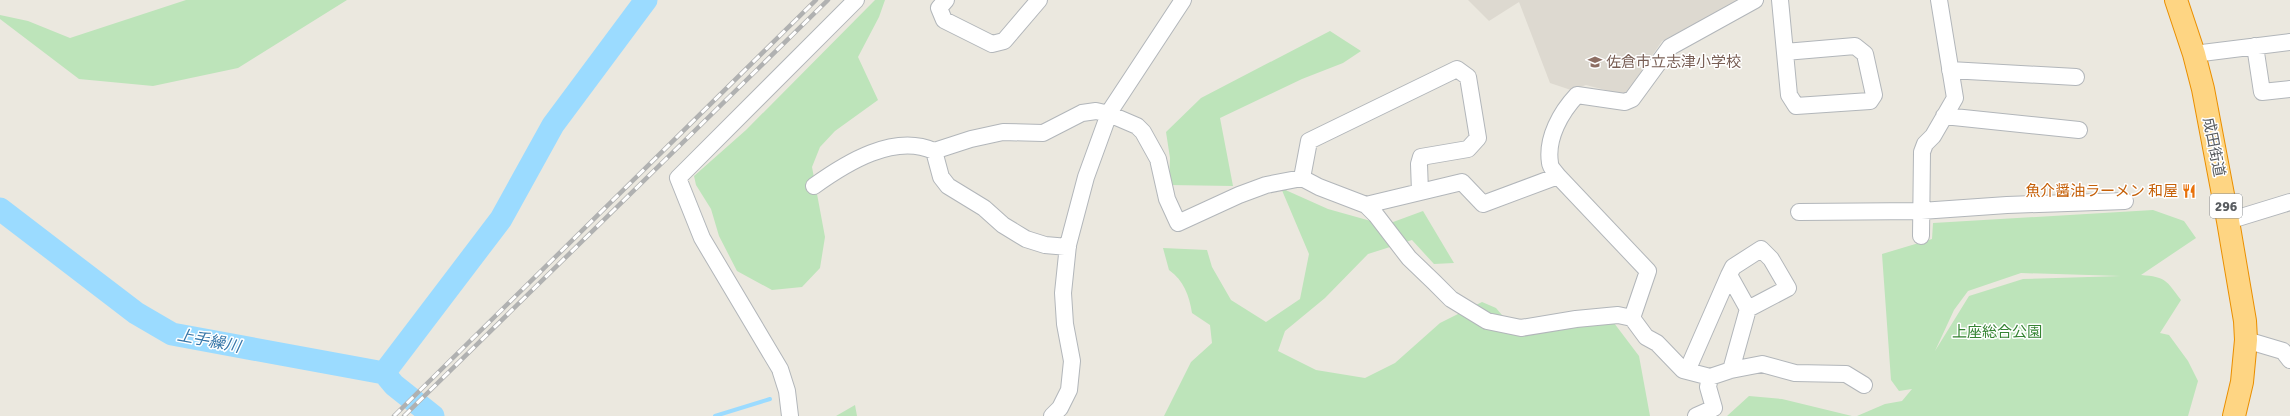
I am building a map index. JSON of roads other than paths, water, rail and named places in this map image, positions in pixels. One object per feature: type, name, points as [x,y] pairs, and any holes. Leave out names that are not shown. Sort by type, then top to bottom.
[{"type":"highway","name":"成田街道","points":[[2176,0],[2194,54],[2228,221],[2245,321],[2246,340],[2242,382],[2234,416]]},
{"type":"street","points":[[790,416],[787,391],[780,369],[765,341],[702,238],[678,178],[856,0]]},
{"type":"street","points":[[946,0],[939,8],[944,20],[992,44],[1004,41],[1039,0]]},
{"type":"street","points":[[1052,416],[1060,408],[1069,390],[1072,361],[1065,324],[1063,293],[1068,247],[1086,177],[1109,114],[1183,0]]},
{"type":"street","points":[[1632,318],[1648,271],[1558,176],[1550,164],[1550,146],[1557,122],[1577,95],[1625,102],[1632,99],[1670,47],[1754,0]]},
{"type":"street","points":[[1780,0],[1789,95],[1796,106],[1870,101],[1874,95],[1866,54],[1855,46],[1785,52]]},
{"type":"street","points":[[1921,236],[1922,152],[1925,144],[1933,136],[1955,98],[1938,0]]},
{"type":"street","points":[[2194,54],[2290,42]]},
{"type":"street","points":[[2255,46],[2262,92],[2290,89]]},
{"type":"street","points":[[1302,178],[1309,140],[1457,69],[1468,78],[1478,138],[1468,149],[1421,157],[1419,164],[1420,192]]},
{"type":"street","points":[[1950,70],[2076,77]]},
{"type":"street","points":[[814,186],[838,169],[864,156],[900,146],[921,145],[934,151],[971,139],[1003,132],[1043,133],[1082,113],[1096,111],[1109,114],[1137,126],[1143,132],[1158,159],[1167,199],[1178,223],[1252,190],[1266,185],[1302,178],[1319,187],[1366,205],[1376,215],[1409,258],[1451,299],[1487,321],[1521,328],[1576,319],[1618,315],[1632,318],[1646,337],[1657,343],[1673,362],[1687,371],[1710,378],[1731,370],[1762,364],[1795,372],[1846,374],[1864,385]]},
{"type":"street","points":[[1944,116],[2079,130]]},
{"type":"street","points":[[934,151],[941,177],[948,186],[984,208],[1003,225],[1026,239],[1045,245],[1068,247]]},
{"type":"street","points":[[1366,205],[1462,182],[1483,204],[1558,176]]},
{"type":"street","points":[[1799,212],[1921,211],[2007,205],[2125,201]]},
{"type":"street","points":[[2228,221],[2290,202]]},
{"type":"street","points":[[1687,371],[1733,267],[1761,249],[1771,259],[1788,288],[1748,310]]},
{"type":"street","points":[[1729,274],[1748,310],[1731,370]]},
{"type":"street","points":[[2246,340],[2283,351],[2290,360]]},
{"type":"street","points":[[1696,416],[1714,408],[1708,387],[1710,378]]},
{"type":"waterway","points":[[384,373],[501,219],[553,125],[646,0]]},
{"type":"waterway","name":"上手繰川","points":[[0,209],[136,313],[172,334],[384,373]]},
{"type":"waterway","points":[[384,373],[394,385],[433,416]]},
{"type":"waterway","points":[[715,416],[770,399]]},
{"type":"railway","points":[[394,416],[816,0]]},
{"type":"railway","points":[[404,416],[828,0]]},
{"type":"place","name":"佐倉市立志津小学校","points":[[1595,62]]},
{"type":"place","name":"魚介醤油ラーメン 和屋","points":[[2189,191]]},
{"type":"park label","name":"上座総合公園","points":[[1997,332]]}]
